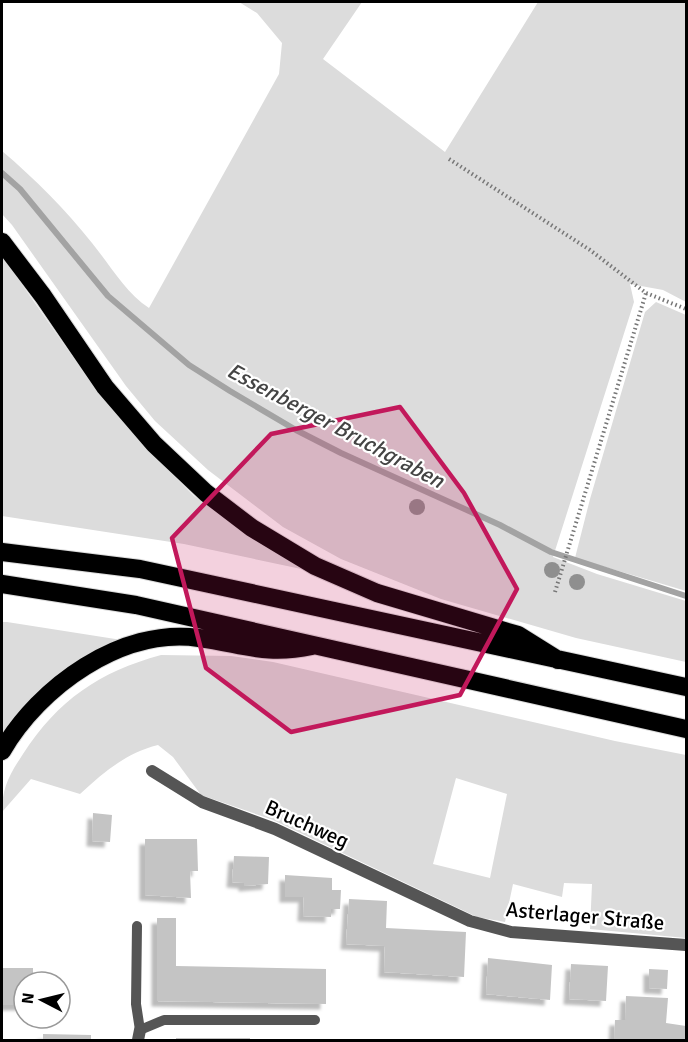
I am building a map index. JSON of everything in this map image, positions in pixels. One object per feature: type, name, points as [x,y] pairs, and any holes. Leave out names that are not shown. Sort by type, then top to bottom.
[{"type":"highway","points":[[2,242],[43,296],[105,387],[154,444],[206,493],[234,514],[315,566],[415,606],[518,635],[558,660]]},
{"type":"highway","points":[[2,552],[140,568],[687,687]]},
{"type":"highway","points":[[2,584],[136,605],[687,729]]},
{"type":"highway","points":[[2,751],[23,719],[58,686],[91,664],[132,646],[180,636],[279,652],[321,645]]},
{"type":"street","name":"Bruchweg","points":[[152,771],[202,802],[275,829],[447,910]]},
{"type":"street","name":"Asterlager Straße","points":[[447,910],[470,921],[511,932],[687,945]]},
{"type":"lane","points":[[137,926],[136,1004],[139,1035],[164,1020],[315,1020]]},
{"type":"path","points":[[449,159],[590,250],[646,293],[687,309]]},
{"type":"path","points":[[555,592],[564,569],[646,293]]},
{"type":"highlighted area","points":[[400,407],[464,493],[517,589],[460,695],[291,732],[206,668],[172,538],[271,434]]},
{"type":"shaded area","points":[[239,2],[362,2],[323,59],[445,152],[538,2],[686,2],[686,302],[663,290],[630,284],[634,302],[553,557],[597,574],[686,601],[686,662],[576,638],[441,599],[341,559],[283,527],[208,470],[155,421],[126,386],[2,214],[2,151],[61,207],[125,286],[149,308],[279,74],[282,43],[257,13]]},
{"type":"shaded area","points":[[2,256],[93,386],[142,444],[194,496],[253,538],[306,570],[184,544],[2,516]]},
{"type":"shaded area","points":[[656,302],[686,315],[686,591],[575,558],[645,312]]},
{"type":"shaded area","points":[[2,622],[7,622],[128,641],[2,741]]},
{"type":"shaded area","points":[[161,655],[231,656],[273,662],[615,741],[686,755],[686,938],[590,929],[592,884],[564,883],[562,897],[513,884],[505,922],[477,917],[273,820],[201,795],[173,757],[158,745],[126,758],[80,794],[31,779],[2,812],[3,796],[10,775],[36,735],[51,718],[66,703],[99,680]],"holes":[[[456,778],[507,794],[490,878],[433,864]]]},
{"type":"building","points":[[93,813],[112,815],[110,842],[92,841]]},
{"type":"building","points":[[145,839],[197,839],[198,871],[190,871],[191,898],[145,895]]},
{"type":"building","points":[[234,856],[269,857],[268,884],[244,886],[244,883],[232,882]]},
{"type":"building","points":[[285,875],[332,878],[332,890],[341,890],[340,909],[331,909],[331,917],[303,916],[304,897],[285,897]]},
{"type":"building","points":[[349,899],[387,901],[386,928],[466,932],[464,977],[384,972],[385,946],[346,944]]},
{"type":"building","points":[[157,918],[176,918],[176,966],[326,969],[326,1004],[157,1001]]},
{"type":"building","points":[[488,958],[552,965],[550,1000],[486,994]]},
{"type":"building","points":[[571,964],[608,966],[606,1001],[569,999]]},
{"type":"building","points":[[2,968],[33,968],[33,970],[12,970],[12,1005],[2,1005]]},
{"type":"building","points":[[649,969],[668,970],[667,989],[649,988]]},
{"type":"building","points":[[626,996],[668,998],[666,1023],[686,1026],[686,1040],[614,1040],[615,1020],[625,1020]]},
{"type":"building","points":[[43,1034],[91,1035],[91,1040],[43,1040]]},
{"type":"building","points":[[176,1038],[250,1038],[250,1040],[176,1040]]},
{"type":"waterway","name":"Essenberger Bruchgraben","points":[[2,173],[20,189],[108,296],[189,365],[230,391],[296,430],[341,453],[500,525],[551,552],[686,596]]}]
